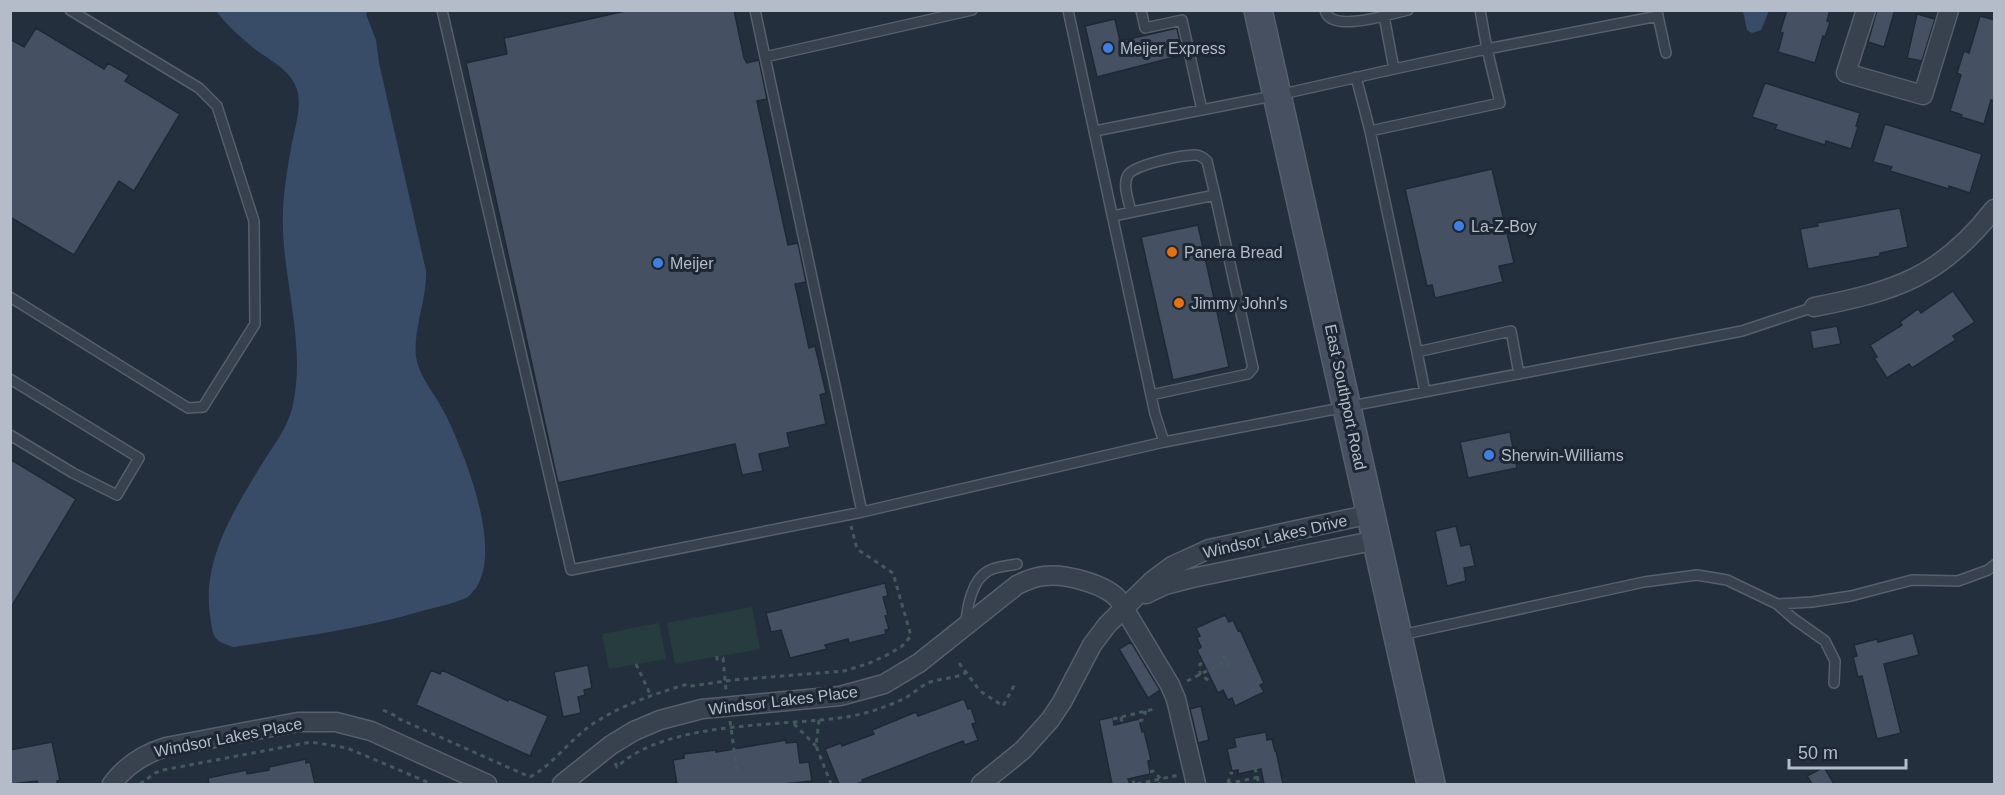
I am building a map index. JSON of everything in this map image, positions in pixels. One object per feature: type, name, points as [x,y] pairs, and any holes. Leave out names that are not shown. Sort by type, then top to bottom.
[{"type":"main road","name":"East Southport Road","points":[[1258,10],[1431,784]]},
{"type":"street","points":[[1866,10],[1846,73],[1923,94],[1949,10]]},
{"type":"street","points":[[1814,308],[1887,291],[1928,272],[1954,254],[1995,209]]},
{"type":"street","name":"Windsor Lakes Drive","points":[[981,784],[1023,750],[1046,725],[1062,702],[1092,645],[1107,625],[1152,580],[1172,566],[1209,549],[1371,514]]},
{"type":"street","name":"Windsor Lakes Drive","points":[[1124,607],[1140,596],[1165,585],[1377,540]]},
{"type":"street","name":"Windsor Lakes Place","points":[[562,784],[626,735],[660,720],[691,711],[840,696],[873,688],[911,669],[1017,585],[1043,576],[1060,576],[1107,590],[1116,596],[1124,607],[1172,688],[1196,784]]},
{"type":"street","name":"Windsor Lakes Place","points":[[112,784],[133,762],[156,750],[289,723],[313,721],[336,722],[368,730],[465,780],[487,784]]},
{"type":"lane","points":[[10,297],[188,408],[203,407],[255,324],[254,221],[217,106],[199,88],[70,10]]},
{"type":"lane","points":[[442,10],[571,570],[862,513],[1164,442],[1742,331],[1814,308]]},
{"type":"lane","points":[[755,10],[862,513]]},
{"type":"lane","points":[[765,57],[972,10]]},
{"type":"lane","points":[[1068,10],[1151,395],[1164,442]]},
{"type":"lane","points":[[1141,10],[1145,28],[1182,20],[1202,110]]},
{"type":"lane","points":[[1325,10],[1326,16],[1332,21],[1344,24],[1408,10]]},
{"type":"lane","points":[[1370,132],[1500,103],[1480,10]]},
{"type":"lane","points":[[1095,131],[1278,95],[1658,13],[1666,53]]},
{"type":"lane","points":[[1384,16],[1394,69]]},
{"type":"lane","points":[[1356,77],[1370,132],[1425,392]]},
{"type":"lane","points":[[1131,212],[1125,185],[1130,171],[1143,165],[1193,155],[1204,157],[1215,195],[1253,368],[1248,374],[1151,395]]},
{"type":"lane","points":[[1113,216],[1215,195]]},
{"type":"lane","points":[[1417,352],[1510,331],[1519,374]]},
{"type":"lane","points":[[10,379],[139,458],[117,495],[73,473],[10,435]]},
{"type":"lane","points":[[966,626],[969,599],[983,575],[995,568],[1017,564]]},
{"type":"lane","points":[[1777,604],[1851,596],[1912,580],[1958,581],[1988,570],[1995,565]]},
{"type":"lane","points":[[1398,635],[1644,582],[1697,575],[1727,580],[1777,604],[1825,641],[1835,661],[1834,683]]},
{"type":"path","points":[[383,710],[530,777],[595,722],[656,693],[688,684],[692,686],[844,671],[867,664],[901,647],[911,636],[893,573],[857,549],[848,515]]},
{"type":"path","points":[[1223,655],[1229,669]]},
{"type":"path","points":[[717,657],[717,659],[723,658],[737,771]]},
{"type":"path","points":[[1172,688],[1227,661]]},
{"type":"path","points":[[959,663],[980,691],[1003,706],[1015,684]]},
{"type":"path","points":[[1200,674],[1202,663]]},
{"type":"path","points":[[636,664],[651,696]]},
{"type":"path","points":[[604,750],[617,767],[644,750],[694,732],[860,714],[907,697],[930,682],[958,677],[965,673]]},
{"type":"path","points":[[1200,674],[1209,681]]},
{"type":"path","points":[[1113,719],[1154,709]]},
{"type":"path","points":[[1139,721],[1142,720],[1146,711]]},
{"type":"path","points":[[1121,717],[1122,723]]},
{"type":"path","points":[[816,746],[819,720]]},
{"type":"path","points":[[793,723],[816,746],[831,784]]},
{"type":"path","points":[[140,784],[163,770],[311,742],[347,748],[432,784]]},
{"type":"path","points":[[1256,768],[1259,784]]},
{"type":"path","points":[[1150,772],[1154,771],[1161,779]]},
{"type":"path","points":[[1131,772],[1135,784],[1170,777]]},
{"type":"path","points":[[1233,772],[1228,784],[1258,777]]},
{"type":"path","points":[[1159,784],[1161,779]]},
{"type":"green space","points":[[752,607],[760,649],[675,664],[667,623]]},
{"type":"green space","points":[[659,623],[666,659],[609,669],[602,634]]},
{"type":"water","points":[[216,11],[368,11],[366,14],[376,40],[379,63],[426,271],[416,335],[416,357],[420,371],[455,435],[475,489],[483,524],[485,559],[482,575],[476,588],[466,598],[376,623],[234,647],[218,640],[213,633],[209,595],[211,575],[222,536],[241,499],[279,438],[292,409],[297,359],[285,260],[283,210],[286,176],[299,105],[298,93],[291,78],[279,66],[241,38]]},
{"type":"water","points":[[1743,11],[1769,11],[1761,30],[1752,33],[1747,30]]},
{"type":"building","name":"Meijer","points":[[630,10],[734,10],[744,58],[747,63],[759,60],[767,99],[757,101],[788,245],[798,243],[806,282],[795,284],[809,348],[815,346],[826,393],[820,395],[826,424],[787,433],[790,447],[759,454],[763,471],[742,475],[735,444],[558,483],[466,63],[507,54],[504,38]]},
{"type":"building","points":[[1787,10],[1830,10],[1827,21],[1830,22],[1815,63],[1778,52],[1783,33],[1780,32]]},
{"type":"building","points":[[1877,10],[1895,10],[1884,47],[1868,42]]},
{"type":"building","points":[[1917,14],[1935,19],[1922,61],[1907,58]]},
{"type":"building","points":[[1980,16],[1995,20],[1995,101],[1991,100],[1984,124],[1950,111],[1961,75],[1957,73],[1964,51],[1969,53]]},
{"type":"building","points":[[1115,19],[1120,41],[1177,28],[1183,55],[1097,77],[1085,26]]},
{"type":"building","points":[[36,28],[104,69],[108,63],[129,75],[125,81],[180,114],[134,191],[119,181],[74,255],[10,217],[10,39],[24,47]]},
{"type":"building","points":[[1765,83],[1860,113],[1851,149],[1826,141],[1825,145],[1775,129],[1777,125],[1752,117]]},
{"type":"building","points":[[1885,124],[1982,154],[1970,193],[1890,171],[1892,167],[1873,162]]},
{"type":"building","name":"La-Z-Boy","points":[[1492,169],[1514,263],[1499,266],[1503,282],[1435,298],[1432,285],[1427,286],[1405,189]]},
{"type":"building","points":[[1900,208],[1908,247],[1880,253],[1880,256],[1808,269],[1800,229],[1818,226],[1817,223]]},
{"type":"building","points":[[1198,225],[1229,367],[1173,380],[1141,237]]},
{"type":"building","points":[[1953,291],[1975,322],[1953,336],[1956,340],[1912,368],[1909,364],[1887,378],[1874,358],[1877,357],[1870,345],[1902,325],[1900,322],[1918,309],[1921,313]]},
{"type":"building","points":[[1837,326],[1841,344],[1813,349],[1810,331]]},
{"type":"building","name":"Sherwin-Williams","points":[[1510,432],[1517,468],[1468,478],[1460,442]]},
{"type":"building","points":[[10,459],[76,499],[10,609]]},
{"type":"building","points":[[1456,526],[1461,546],[1470,544],[1475,566],[1464,568],[1466,581],[1447,586],[1435,531]]},
{"type":"building","points":[[885,583],[888,596],[883,597],[889,629],[885,630],[886,634],[849,643],[848,639],[825,645],[827,649],[790,658],[781,630],[771,632],[766,613]]},
{"type":"building","points":[[1225,615],[1229,622],[1233,620],[1238,631],[1240,630],[1264,683],[1260,685],[1264,692],[1235,706],[1232,698],[1228,700],[1223,690],[1218,693],[1197,650],[1201,647],[1197,638],[1200,636],[1196,628]]},
{"type":"building","points":[[1913,633],[1919,655],[1884,664],[1901,733],[1877,739],[1862,676],[1858,677],[1853,657],[1857,656],[1854,645],[1877,639],[1878,642]]},
{"type":"building","points":[[1131,642],[1160,690],[1148,698],[1119,649]]},
{"type":"building","points":[[588,665],[592,688],[584,690],[585,695],[578,697],[581,713],[563,717],[554,672]]},
{"type":"building","points":[[431,670],[440,674],[442,670],[508,701],[509,699],[548,716],[530,756],[416,705]]},
{"type":"building","points":[[964,699],[968,709],[971,708],[976,723],[972,724],[978,740],[965,745],[963,741],[862,780],[863,782],[839,784],[825,749],[841,743],[842,746],[874,734],[872,730],[916,712],[918,716]]},
{"type":"building","points":[[1201,706],[1209,740],[1198,743],[1190,709]]},
{"type":"building","points":[[1113,717],[1114,725],[1139,719],[1142,732],[1144,731],[1151,760],[1148,761],[1150,774],[1128,779],[1130,784],[1112,784],[1099,720]]},
{"type":"building","points":[[1266,732],[1267,740],[1272,739],[1276,751],[1283,784],[1264,784],[1261,769],[1238,774],[1238,770],[1232,771],[1227,749],[1236,747],[1234,738]]},
{"type":"building","points":[[786,740],[786,743],[797,742],[800,763],[809,762],[812,781],[784,784],[677,784],[673,760],[684,758],[684,754],[716,750],[716,752]]},
{"type":"building","points":[[52,742],[60,780],[57,784],[38,784],[37,781],[10,784],[10,750]]},
{"type":"building","points":[[306,759],[306,763],[310,762],[315,784],[209,784],[208,778],[246,770],[247,774],[269,770],[269,767]]},
{"type":"building","points":[[1824,767],[1834,784],[1812,784],[1807,776]]},
{"type":"place","name":"Meijer Express","points":[[1108,48]]},
{"type":"place","name":"La-Z-Boy","points":[[1459,226]]},
{"type":"place","name":"Panera Bread","points":[[1172,252]]},
{"type":"place","name":"Meijer","points":[[658,263]]},
{"type":"place","name":"Jimmy John's","points":[[1179,303]]},
{"type":"place","name":"Sherwin-Williams","points":[[1489,455]]}]
